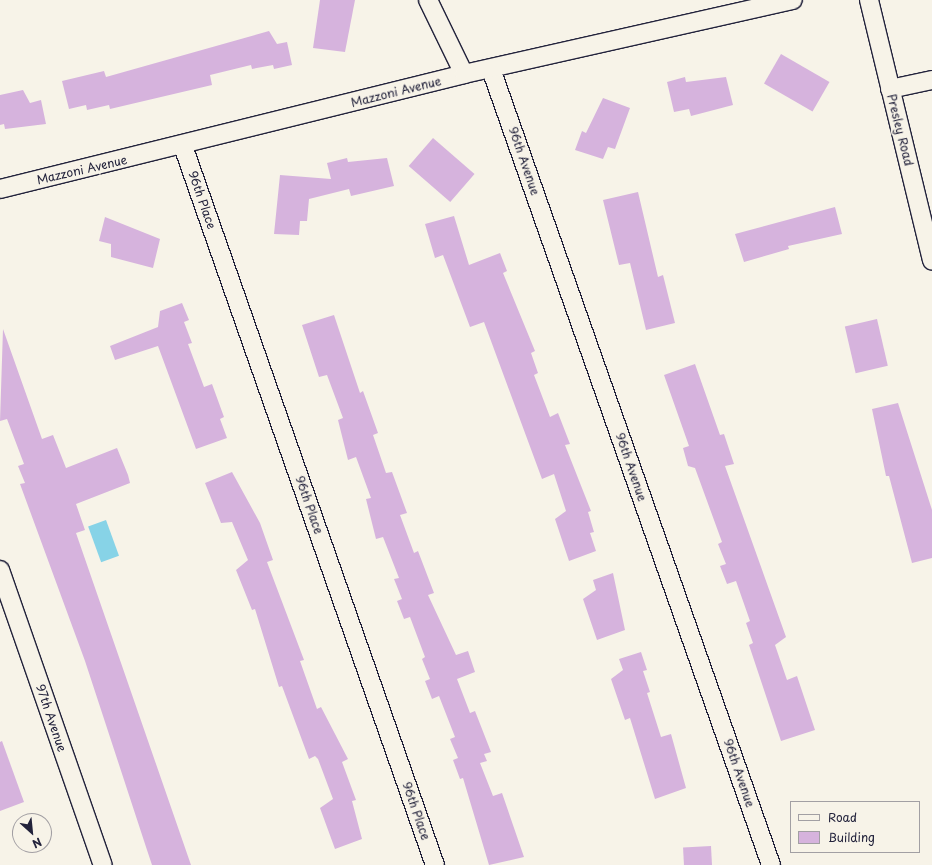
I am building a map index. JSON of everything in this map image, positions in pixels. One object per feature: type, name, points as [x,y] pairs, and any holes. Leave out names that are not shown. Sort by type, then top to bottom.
[{"type":"street","points":[[428,0],[464,74]]},
{"type":"street","name":"Mazzoni Avenue","points":[[0,189],[183,146],[464,74],[793,0]]},
{"type":"street","name":"Presley Road","points":[[869,0],[932,260]]},
{"type":"street","name":"96th Avenue","points":[[491,69],[771,865]]},
{"type":"street","points":[[890,89],[932,80]]},
{"type":"street","name":"96th Place","points":[[183,146],[435,865]]},
{"type":"street","name":"97th Avenue","points":[[0,570],[103,865]]},
{"type":"water","points":[[106,520],[119,556],[101,562],[88,526]]},
{"type":"building","points":[[320,0],[355,0],[345,52],[313,48]]},
{"type":"building","points":[[269,31],[277,44],[287,42],[292,65],[274,69],[273,65],[252,69],[251,65],[210,75],[212,85],[110,109],[109,105],[87,110],[86,105],[69,109],[62,81],[104,71],[106,77]]},
{"type":"building","points":[[781,54],[829,82],[812,111],[764,83]]},
{"type":"building","points":[[685,77],[686,82],[726,77],[733,105],[691,116],[689,109],[674,112],[667,82]]},
{"type":"building","points":[[23,90],[30,103],[41,100],[46,124],[5,129],[4,124],[0,125],[0,95]]},
{"type":"building","points":[[603,98],[630,108],[615,149],[608,147],[603,159],[575,150],[582,131],[586,133]]},
{"type":"building","points":[[433,138],[475,174],[450,202],[409,166]]},
{"type":"building","points":[[347,158],[348,162],[387,158],[394,186],[351,196],[349,189],[309,199],[307,221],[300,221],[299,235],[274,234],[280,175],[331,179],[327,163]]},
{"type":"building","points":[[638,192],[658,277],[663,275],[675,323],[646,330],[630,263],[619,265],[603,200]]},
{"type":"building","points":[[835,207],[842,234],[788,246],[789,249],[744,262],[735,234]]},
{"type":"building","points":[[454,216],[469,265],[500,253],[507,271],[503,273],[535,351],[531,353],[538,373],[534,375],[550,417],[558,413],[570,444],[565,445],[591,511],[588,512],[594,532],[590,533],[596,551],[569,561],[555,519],[566,511],[554,474],[542,479],[484,322],[470,327],[443,255],[435,258],[425,224]]},
{"type":"building","points":[[105,217],[160,239],[153,268],[111,257],[111,244],[99,241]]},
{"type":"building","points":[[182,303],[189,320],[184,322],[192,343],[188,344],[204,387],[212,384],[224,417],[220,419],[227,438],[196,449],[158,346],[115,360],[110,346],[158,327],[160,311]]},
{"type":"building","points":[[334,315],[360,393],[363,391],[378,433],[373,435],[386,473],[392,472],[407,513],[400,515],[414,553],[418,551],[434,593],[428,595],[456,655],[468,651],[475,672],[457,679],[470,713],[475,711],[491,752],[484,754],[487,761],[480,763],[493,796],[502,793],[524,857],[489,865],[463,778],[460,779],[453,760],[458,758],[450,739],[455,737],[439,696],[432,699],[425,681],[430,679],[422,659],[425,657],[410,617],[404,619],[397,601],[402,599],[394,579],[399,578],[383,537],[376,539],[366,499],[371,498],[356,457],[348,460],[338,420],[343,418],[327,375],[319,377],[302,325]]},
{"type":"building","points":[[877,319],[888,366],[856,373],[845,326]]},
{"type":"building","points":[[3,329],[42,439],[53,435],[66,468],[117,448],[128,475],[130,483],[76,504],[85,530],[76,533],[191,865],[152,865],[85,661],[20,484],[25,483],[18,466],[24,464],[7,419],[0,421]]},
{"type":"building","points":[[695,364],[720,435],[724,434],[734,464],[725,466],[786,637],[775,645],[787,680],[797,676],[815,730],[781,741],[749,645],[753,643],[746,623],[750,621],[736,581],[727,584],[720,566],[726,564],[718,544],[722,542],[695,468],[688,466],[683,448],[689,446],[664,375]]},
{"type":"building","points":[[898,403],[932,510],[932,558],[912,563],[889,476],[886,476],[872,409]]},
{"type":"building","points":[[232,472],[260,523],[273,560],[267,562],[304,660],[300,661],[317,709],[321,707],[348,759],[342,762],[356,800],[352,801],[362,839],[335,849],[320,808],[333,799],[318,759],[315,756],[309,759],[282,686],[279,687],[255,609],[252,610],[236,570],[248,560],[232,522],[221,523],[205,483]]},
{"type":"building","points":[[613,573],[625,630],[597,640],[583,599],[596,590],[593,580]]},
{"type":"building","points":[[641,652],[647,670],[643,671],[650,692],[647,693],[661,737],[671,734],[686,788],[655,799],[630,718],[625,720],[611,679],[623,670],[619,659]]},
{"type":"building","points":[[2,741],[24,802],[0,811],[0,742]]},
{"type":"building","points":[[711,846],[712,865],[684,865],[683,847]]}]
